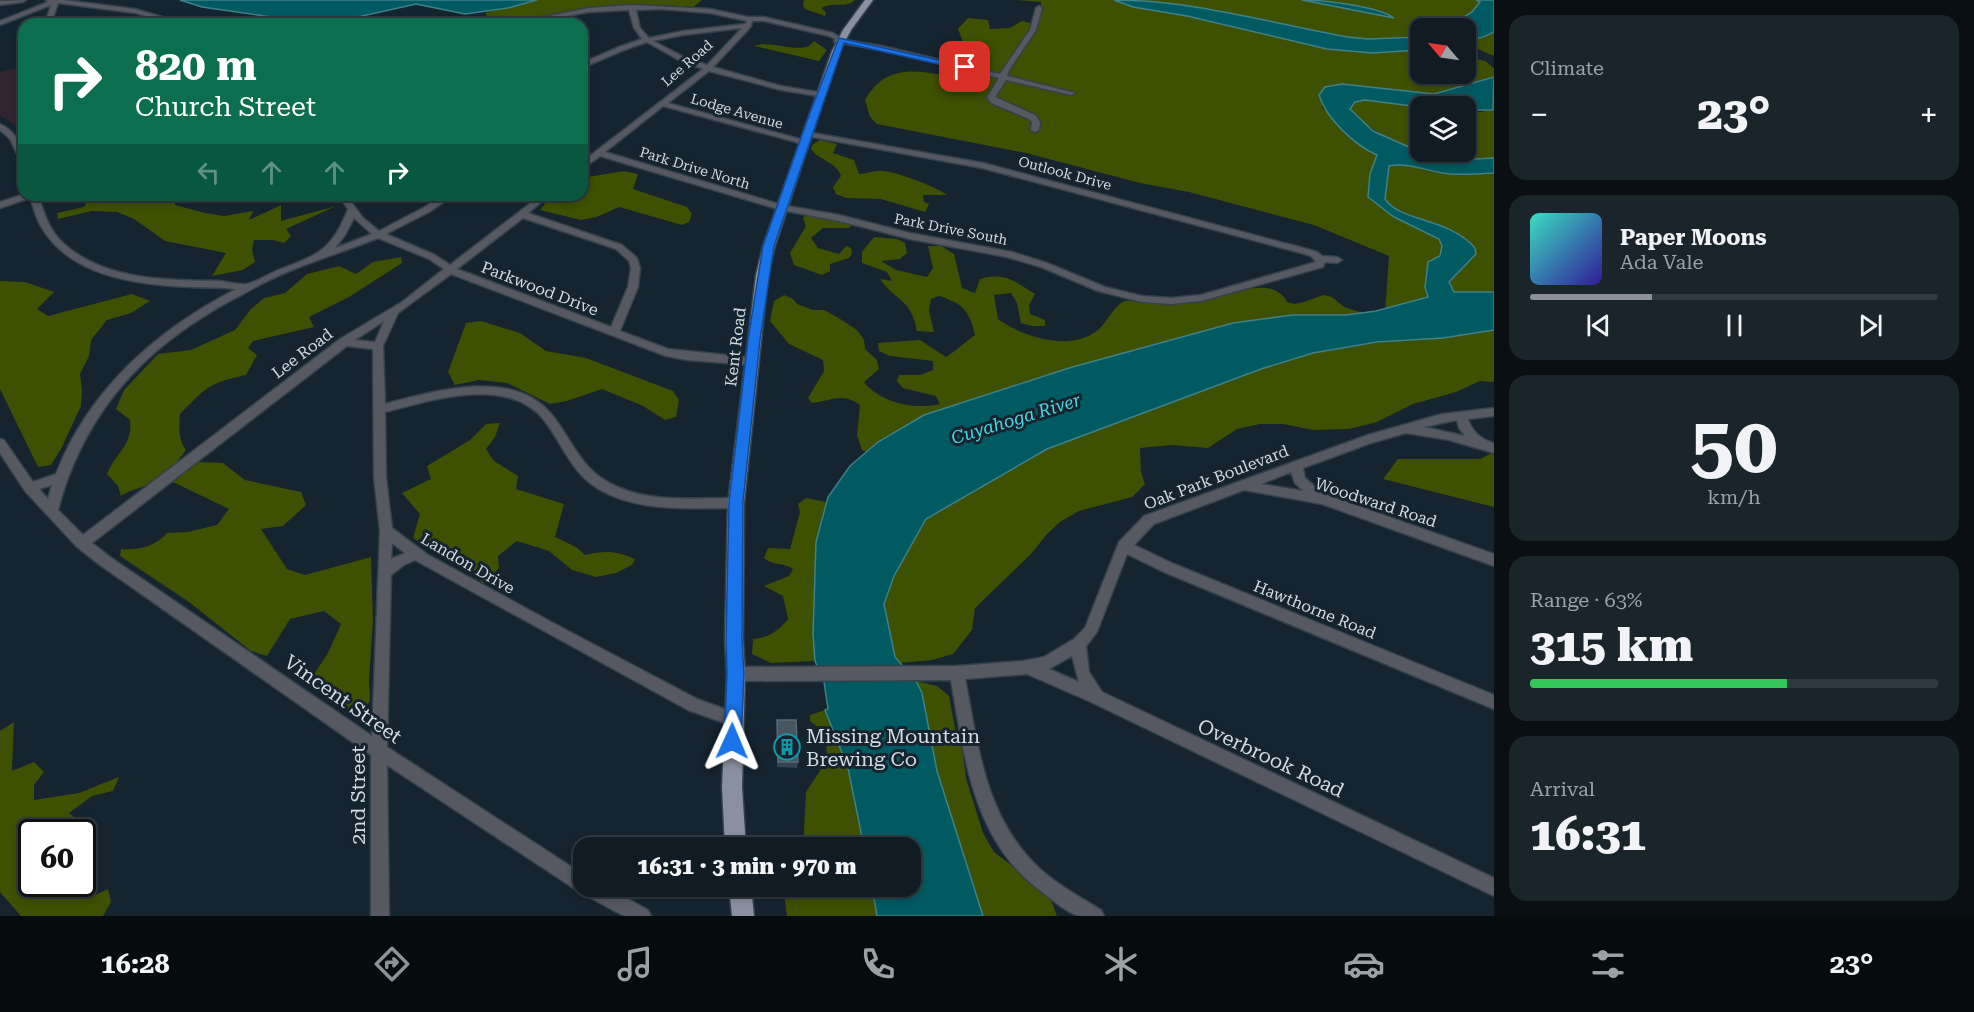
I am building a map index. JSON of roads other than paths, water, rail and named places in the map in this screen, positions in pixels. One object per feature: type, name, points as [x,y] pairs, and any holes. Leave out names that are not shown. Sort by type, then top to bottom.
[{"type":"main road","name":"Kent Road","points":[[735,837],[732,787],[736,674],[734,640],[736,502],[751,361],[766,258],[842,40],[869,0]]},
{"type":"main road","points":[[741,897],[743,916]]},
{"type":"street","points":[[0,3],[23,0]]},
{"type":"street","points":[[50,18],[52,1]]},
{"type":"street","points":[[0,23],[52,1],[135,11],[161,18]]},
{"type":"street","points":[[51,13],[75,4]]},
{"type":"street","points":[[632,7],[634,23],[646,40],[676,57],[782,88],[821,95]]},
{"type":"street","points":[[542,18],[576,11],[632,7],[698,10],[826,41],[842,40],[1071,93]]},
{"type":"street","points":[[1035,130],[1036,122],[1032,117],[992,99],[991,94],[999,86],[1033,30],[1039,8]]},
{"type":"street","points":[[588,63],[607,53],[646,40],[687,31],[749,22]]},
{"type":"street","name":"Lee Road","points":[[588,162],[709,68],[749,22]]},
{"type":"street","name":"Lodge Avenue","points":[[663,104],[806,139]]},
{"type":"street","points":[[0,126],[13,138],[18,148]]},
{"type":"street","name":"Outlook Drive","points":[[806,139],[991,168],[1337,260]]},
{"type":"street","name":"Park Drive North","points":[[600,153],[782,207]]},
{"type":"street","points":[[0,205],[18,199]]},
{"type":"street","points":[[35,201],[46,228],[55,240],[91,264],[140,279],[248,288]]},
{"type":"street","name":"Parkwood Drive","points":[[346,201],[352,210],[379,235],[432,257],[450,268],[614,332],[680,355],[751,361]]},
{"type":"street","points":[[51,511],[60,477],[76,443],[93,415],[137,364],[178,330],[248,288],[379,235],[439,201]]},
{"type":"street","name":"Lee Road","points":[[82,543],[344,342],[375,321],[393,313],[538,201]]},
{"type":"street","name":"Park Drive South","points":[[782,207],[837,217],[910,236],[1009,254],[1112,291],[1154,300],[1192,299],[1277,279],[1320,265],[1317,256]]},
{"type":"street","points":[[311,263],[337,240],[347,227],[352,210]]},
{"type":"street","points":[[521,214],[619,247],[634,260],[636,268],[625,312],[614,332]]},
{"type":"street","points":[[386,531],[380,477],[378,346],[393,313]]},
{"type":"street","points":[[344,342],[378,346]]},
{"type":"street","points":[[380,409],[476,390],[508,392],[537,406],[546,415],[584,470],[613,491],[652,501],[736,502]]},
{"type":"street","name":"Oak Park Boulevard","points":[[736,674],[957,673],[1028,667],[1047,663],[1079,644],[1090,632],[1124,546],[1149,520],[1403,428],[1461,415],[1494,412]]},
{"type":"street","points":[[1461,415],[1464,428],[1481,445]]},
{"type":"street","points":[[1403,428],[1494,448]]},
{"type":"street","name":"Vincent Street","points":[[0,443],[29,488],[82,543],[114,568],[378,749],[573,878]]},
{"type":"street","points":[[1296,466],[1299,480],[1323,499]]},
{"type":"street","points":[[29,488],[60,477]]},
{"type":"street","name":"Woodward Road","points":[[1245,486],[1323,499],[1494,560]]},
{"type":"street","name":"Landon Drive","points":[[386,531],[417,554],[667,691],[693,705],[733,719]]},
{"type":"street","name":"2nd Street","points":[[380,916],[378,749],[386,531]]},
{"type":"street","name":"Hawthorne Road","points":[[1124,546],[1169,568],[1494,702]]},
{"type":"street","points":[[384,572],[399,561],[417,554]]},
{"type":"street","points":[[1079,644],[1079,664],[1082,675],[1096,697]]},
{"type":"street","name":"Overbrook Road","points":[[1028,667],[1096,697],[1494,887]]},
{"type":"street","points":[[957,673],[979,785],[995,828],[1012,853],[1032,874],[1095,916]]},
{"type":"street","name":"Vincent Street","points":[[606,897],[642,916]]},
{"type":"water","points":[[180,0],[537,0],[508,8],[465,14],[416,4],[353,18],[279,18],[202,7]]},
{"type":"water","points":[[1114,0],[1202,8],[1348,37],[1368,39],[1410,37],[1410,51],[1372,53],[1327,49],[1187,16],[1133,7]]},
{"type":"water","points":[[1302,0],[1363,7],[1394,18]]},
{"type":"water","points":[[1476,0],[1494,0],[1494,32],[1476,38],[1476,18],[1462,18],[1472,12],[1480,2]]},
{"type":"water","name":"Cuyahoga River","points":[[1494,77],[1493,110],[1476,110],[1476,96],[1410,96],[1410,106],[1365,100],[1355,102],[1350,109],[1373,131],[1410,148],[1410,162],[1476,162],[1476,159],[1494,158],[1494,173],[1450,174],[1412,166],[1389,166],[1385,199],[1402,212],[1439,225],[1465,238],[1475,248],[1476,254],[1449,282],[1454,292],[1494,292],[1494,330],[1443,338],[1377,342],[1313,353],[1261,369],[1047,449],[926,519],[894,576],[884,604],[895,657],[916,681],[922,693],[937,771],[983,916],[877,916],[874,897],[921,897],[921,837],[862,837],[848,768],[825,710],[828,709],[824,682],[815,661],[813,634],[816,542],[828,497],[850,466],[878,442],[924,415],[1069,368],[1233,323],[1292,315],[1346,315],[1376,311],[1428,297],[1425,287],[1428,262],[1440,256],[1442,246],[1439,239],[1394,217],[1368,197],[1370,174],[1377,155],[1359,145],[1342,130],[1328,113],[1319,95],[1325,87],[1342,84],[1434,94],[1476,84]]},
{"type":"place","name":"Missing Mountain Brewing Co","points":[[787,747]]}]
